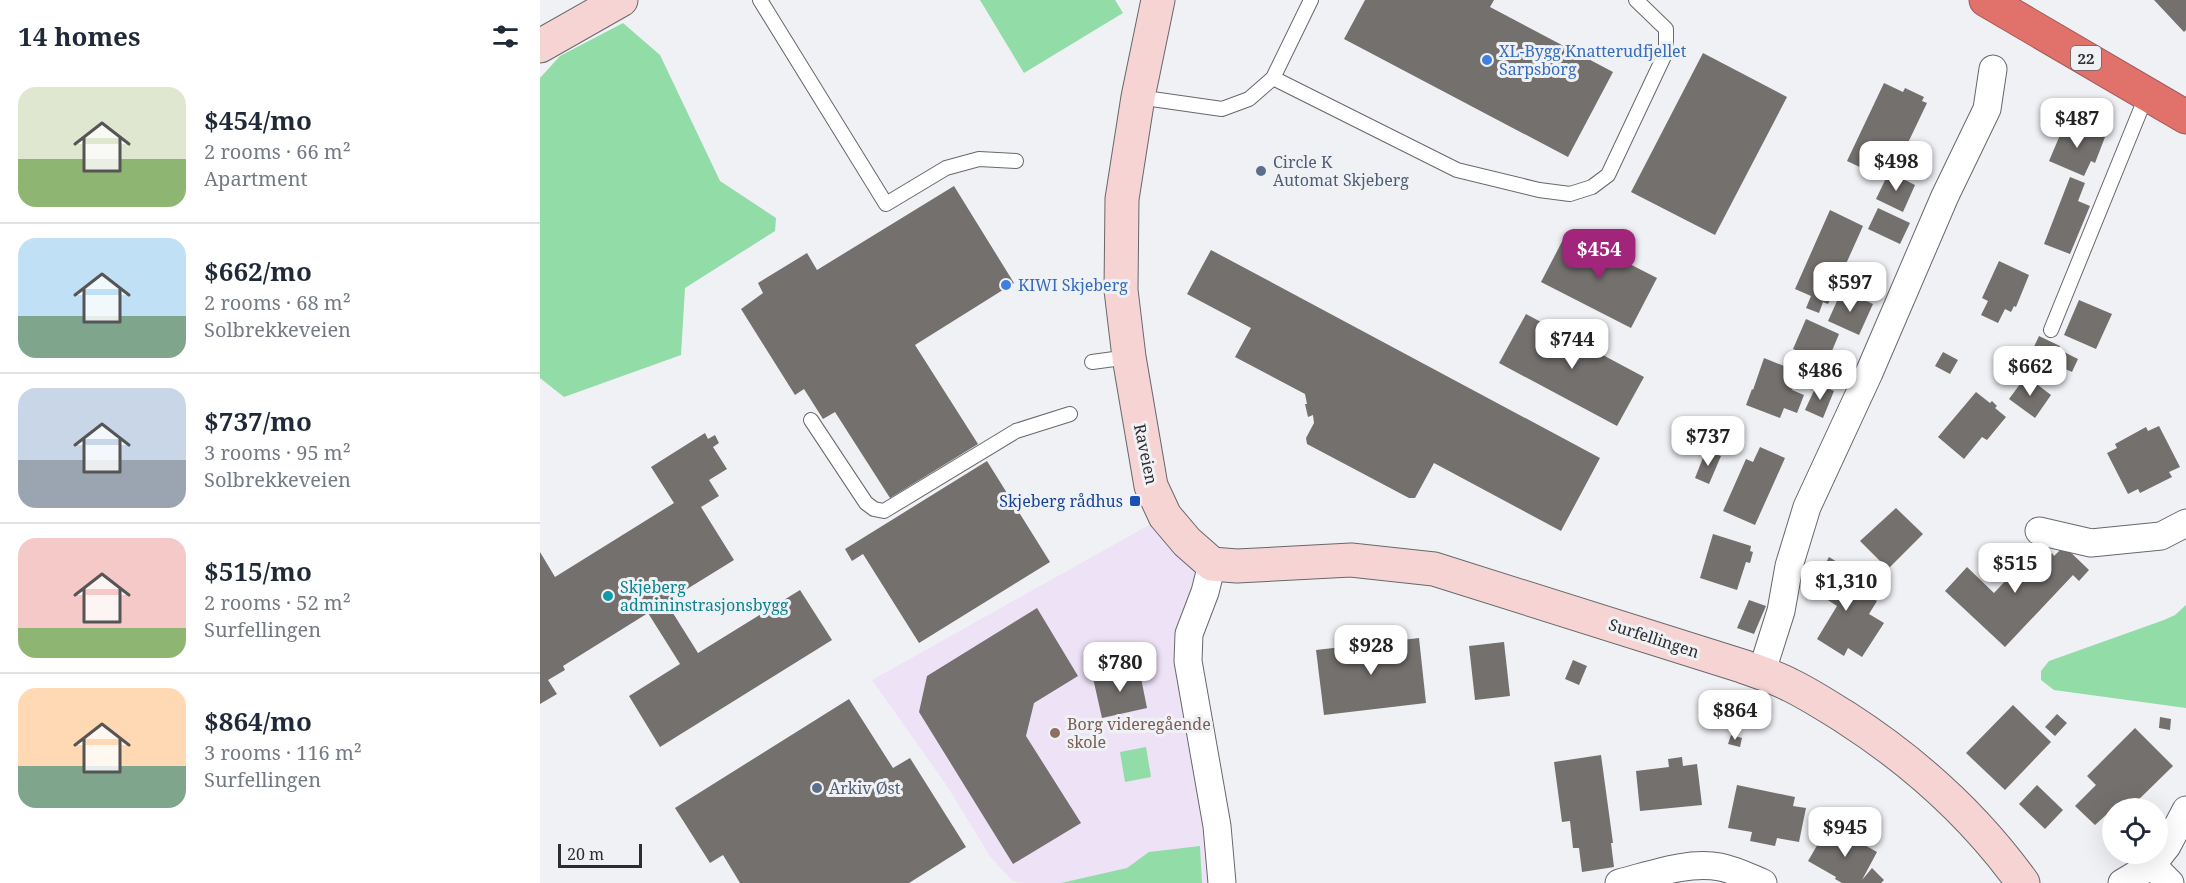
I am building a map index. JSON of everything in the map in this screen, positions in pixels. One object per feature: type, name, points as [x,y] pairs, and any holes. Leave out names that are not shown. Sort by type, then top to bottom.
[{"type":"highway","name":"22","points":[[1986,0],[2186,117]]},
{"type":"street","points":[[540,46],[621,0]]},
{"type":"street","name":"Raveien","points":[[1158,0],[1138,97],[1122,199],[1121,290],[1129,357],[1151,486],[1165,516],[1186,542],[1212,564]]},
{"type":"street","points":[[1761,674],[1807,507],[1987,109],[1993,69]]},
{"type":"street","points":[[2039,531],[2091,543],[2161,536],[2186,523]]},
{"type":"street","name":"Surfellingen","points":[[1212,564],[1237,566],[1351,560],[1434,569],[1623,628],[1789,684],[1826,705],[1912,764],[1952,799],[1980,828],[2023,883]]},
{"type":"street","points":[[1212,564],[1205,592],[1189,634],[1188,661],[1217,826],[1222,883]]},
{"type":"street","points":[[2122,883],[2161,874],[2167,846],[2186,810]]},
{"type":"street","points":[[1620,883],[1664,872],[1702,866],[1720,867],[1763,883]]},
{"type":"lane","points":[[760,0],[886,204],[946,168],[979,159],[1016,161]]},
{"type":"lane","points":[[1138,97],[1222,110],[1249,99],[1273,78],[1311,0]]},
{"type":"lane","points":[[1273,78],[1457,170],[1539,190],[1570,194],[1592,188],[1608,175],[1666,52],[1666,29],[1636,0]]},
{"type":"lane","points":[[2051,330],[2147,94]]},
{"type":"lane","points":[[1092,362],[1129,357]]},
{"type":"lane","points":[[812,420],[866,503],[884,512],[1016,431],[1071,414]]},
{"type":"shaded area","name":"Borg videregående skole","points":[[1165,516],[1212,564],[1196,612],[1222,883],[1128,883],[1076,880],[1061,883],[1022,883],[1013,881],[991,858],[947,786],[872,680]]},
{"type":"green space","points":[[980,0],[1115,0],[1123,13],[1024,73]]},
{"type":"green space","points":[[623,23],[660,55],[720,181],[776,218],[775,231],[685,288],[681,355],[564,397],[540,378],[540,78],[560,56]]},
{"type":"green space","points":[[2186,605],[2186,708],[2054,690],[2041,680],[2041,671],[2049,661],[2164,620],[2175,615]]},
{"type":"green space","points":[[1146,747],[1151,777],[1125,782],[1120,752]]},
{"type":"green space","points":[[1200,846],[1202,883],[1061,883],[1127,868],[1149,852]]},
{"type":"building","points":[[1365,0],[1494,0],[1490,7],[1613,72],[1568,157],[1344,39]]},
{"type":"building","points":[[2154,0],[2186,0],[2186,30],[2184,32]]},
{"type":"building","points":[[1703,53],[1787,97],[1715,235],[1631,192]]},
{"type":"building","points":[[1884,83],[1903,92],[1905,88],[1924,97],[1922,101],[1927,103],[1905,149],[1899,145],[1883,178],[1847,161]]},
{"type":"building","points":[[2066,121],[2105,137],[2095,163],[2091,161],[2084,176],[2049,161]]},
{"type":"building","points":[[1889,172],[1915,185],[1903,212],[1876,199]]},
{"type":"building","points":[[2070,177],[2085,183],[2078,201],[2090,206],[2070,254],[2044,244]]},
{"type":"building","points":[[954,186],[1014,283],[915,345],[978,444],[890,498],[835,412],[823,419],[804,389],[795,395],[741,309],[763,293],[758,283],[807,253],[817,270]]},
{"type":"building","points":[[1878,208],[1910,223],[1900,244],[1868,229]]},
{"type":"building","points":[[1830,210],[1863,226],[1828,304],[1823,302],[1819,313],[1806,308],[1811,296],[1795,289]]},
{"type":"building","points":[[1567,232],[1657,278],[1631,328],[1541,282]]},
{"type":"building","points":[[1211,250],[1600,458],[1561,531],[1434,463],[1415,498],[1409,498],[1307,444],[1306,438],[1314,423],[1313,415],[1308,417],[1305,394],[1235,357],[1251,328],[1187,294]]},
{"type":"building","points":[[1999,261],[2029,275],[2016,307],[2014,306],[2011,312],[2005,309],[1998,323],[1981,315],[1988,301],[1982,298]]},
{"type":"building","points":[[1842,290],[1873,304],[1859,335],[1828,321]]},
{"type":"building","points":[[2079,300],[2112,314],[2096,349],[2064,335]]},
{"type":"building","points":[[1526,314],[1644,377],[1617,426],[1499,363]]},
{"type":"building","points":[[1806,319],[1839,334],[1827,363],[1793,349]]},
{"type":"building","points":[[2039,336],[2060,346],[2058,349],[2078,359],[2072,372],[2052,363],[2049,369],[2028,359]]},
{"type":"building","points":[[1943,352],[1958,360],[1950,374],[1935,366]]},
{"type":"building","points":[[1764,358],[1799,372],[1792,390],[1804,395],[1797,413],[1784,408],[1780,418],[1746,405]]},
{"type":"building","points":[[2026,376],[2051,395],[2035,418],[2009,399]]},
{"type":"building","points":[[1817,384],[1834,391],[1823,418],[1805,410]]},
{"type":"building","points":[[1976,392],[1990,403],[1992,401],[1997,406],[1995,408],[2006,417],[1987,440],[1982,437],[1964,459],[1938,437]]},
{"type":"building","points":[[2159,426],[2180,467],[2169,472],[2172,477],[2140,493],[2138,489],[2128,494],[2107,453],[2117,448],[2115,444],[2146,427],[2148,431]]},
{"type":"building","name":"Skjeberg admininstrasjonsbygg","points":[[705,433],[708,439],[715,435],[719,443],[713,447],[727,469],[709,480],[719,496],[701,507],[734,560],[666,602],[698,653],[800,590],[832,640],[660,747],[629,696],[680,664],[648,613],[563,666],[565,670],[548,680],[557,694],[540,704],[540,552],[555,577],[674,503],[651,467]]},
{"type":"building","points":[[1760,447],[1785,458],[1755,525],[1723,511],[1746,459],[1753,462]]},
{"type":"building","points":[[1706,450],[1721,456],[1709,484],[1695,478]]},
{"type":"building","points":[[987,461],[1050,562],[919,643],[863,554],[852,561],[845,549]]},
{"type":"building","points":[[1896,508],[1923,534],[1888,569],[1860,541]]},
{"type":"building","points":[[1713,534],[1751,546],[1750,551],[1753,552],[1750,563],[1746,562],[1737,590],[1700,578]]},
{"type":"building","points":[[2064,546],[2089,570],[2079,581],[2073,575],[2005,647],[1945,591],[1967,567],[1994,593],[2025,560],[2036,570],[2052,553],[2054,556]]},
{"type":"building","points":[[1829,557],[1855,573],[1838,597],[1842,599],[1850,585],[1877,601],[1869,614],[1884,623],[1862,657],[1848,648],[1844,656],[1817,639],[1837,606],[1811,589]]},
{"type":"building","points":[[1749,600],[1766,606],[1754,634],[1737,628]]},
{"type":"building","points":[[1037,608],[1078,676],[1034,703],[1026,736],[1081,823],[1013,864],[919,712],[927,676]]},
{"type":"building","points":[[1419,638],[1426,703],[1324,715],[1316,650]]},
{"type":"building","points":[[1504,642],[1510,696],[1475,700],[1469,646]]},
{"type":"building","points":[[1573,660],[1587,666],[1579,685],[1565,679]]},
{"type":"building","points":[[1139,668],[1147,708],[1102,718],[1093,678]]},
{"type":"building","name":"Arkiv Øst","points":[[849,699],[893,768],[910,758],[966,847],[909,883],[740,883],[723,855],[710,863],[675,808]]},
{"type":"building","points":[[2013,705],[2051,742],[2005,790],[1966,753]]},
{"type":"building","points":[[2057,714],[2067,723],[2055,736],[2045,727]]},
{"type":"building","points":[[2160,717],[2171,719],[2170,730],[2159,728]]},
{"type":"building","points":[[2135,728],[2173,766],[2140,798],[2102,798],[2102,819],[2095,825],[2075,806],[2096,785],[2087,776]]},
{"type":"building","points":[[1731,735],[1742,738],[1740,747],[1728,744]]},
{"type":"building","points":[[1601,755],[1614,867],[1582,872],[1579,848],[1573,848],[1570,821],[1562,822],[1554,762]]},
{"type":"building","points":[[1682,757],[1683,766],[1697,764],[1702,805],[1640,811],[1636,771],[1669,767],[1668,759]]},
{"type":"building","points":[[1737,785],[1795,797],[1793,806],[1806,808],[1799,842],[1777,838],[1775,846],[1750,841],[1752,832],[1728,828]]},
{"type":"building","points":[[2037,785],[2063,810],[2045,829],[2019,804]]},
{"type":"building","points":[[1829,825],[1877,852],[1862,880],[1872,868],[1884,880],[1881,883],[1842,883],[1808,861]]},
{"type":"place","name":"XL-Bygg Knatterudfjellet Sarpsborg","points":[[1487,60]]},
{"type":"place","name":"Circle K Automat Skjeberg","points":[[1261,171]]},
{"type":"place","name":"KIWI Skjeberg","points":[[1006,285]]},
{"type":"place","name":"Skjeberg rådhus","points":[[1135,501]]},
{"type":"place","name":"Skjeberg admininstrasjonsbygg","points":[[608,596]]},
{"type":"place","name":"Borg videregående skole","points":[[1055,733]]},
{"type":"place","name":"Arkiv Øst","points":[[817,788]]}]
